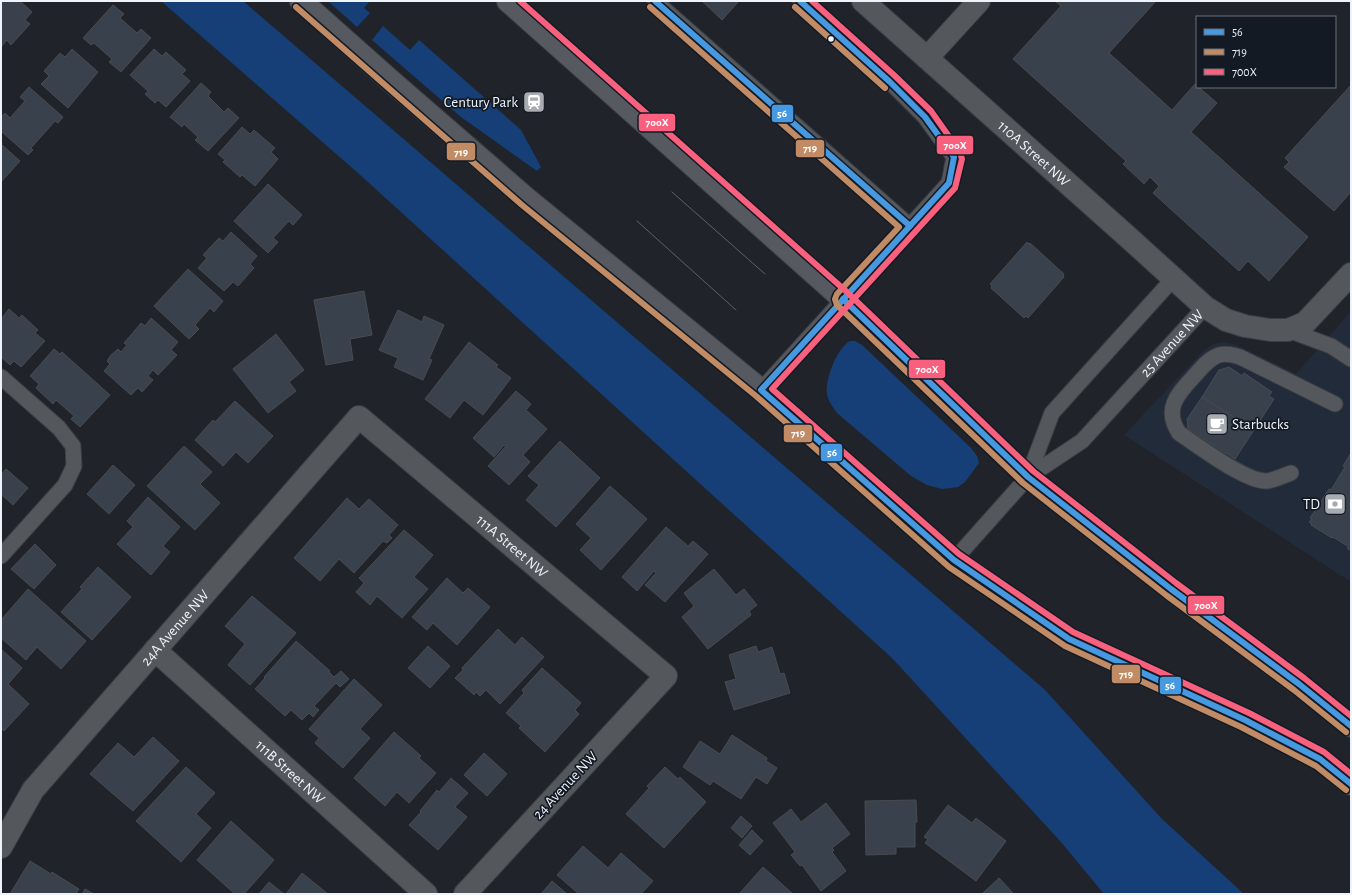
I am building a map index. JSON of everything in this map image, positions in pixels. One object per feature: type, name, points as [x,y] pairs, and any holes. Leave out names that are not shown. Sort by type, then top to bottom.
[{"type":"main road","points":[[301,1],[391,82],[527,199],[761,390],[954,560],[1069,639],[1245,720],[1320,758],[1351,784]]},
{"type":"main road","points":[[508,1],[843,299],[1028,477],[1171,589],[1299,684],[1351,726]]},
{"type":"street","name":"110A Street NW","points":[[863,1],[1205,307]]},
{"type":"street","points":[[927,58],[979,1]]},
{"type":"street","name":"25 Avenue NW","points":[[1205,307],[1226,320],[1245,326],[1270,330],[1288,330],[1305,323],[1351,274]]},
{"type":"street","name":"24A Avenue NW","points":[[1,847],[33,790],[359,417]]},
{"type":"street","name":"111A Street NW","points":[[359,417],[666,676]]},
{"type":"street","name":"111B Street NW","points":[[155,650],[426,894]]},
{"type":"street","name":"24 Avenue NW","points":[[465,894],[666,676]]},
{"type":"lane","points":[[655,1],[910,226]]},
{"type":"lane","points":[[761,390],[949,182],[954,157],[925,117],[890,82],[800,1]]},
{"type":"lane","name":"25 Avenue NW","points":[[1028,477],[1052,413],[1173,279]]},
{"type":"lane","name":"25 Avenue NW","points":[[954,560],[1028,477],[1082,441],[1205,307]]},
{"type":"lane","points":[[1288,330],[1331,346],[1351,359]]},
{"type":"lane","points":[[1290,473],[1267,480],[1255,480],[1237,471],[1179,433],[1174,425],[1172,417],[1172,407],[1176,398],[1208,362],[1217,356],[1227,354],[1240,357],[1335,404]]},
{"type":"lane","points":[[1,377],[59,428],[74,446],[74,466],[65,486],[1,556]]},
{"type":"shaded area","points":[[161,1],[243,1],[1045,690],[1162,819],[1244,894],[1104,894],[1061,842],[892,658],[358,173]]},
{"type":"shaded area","points":[[328,1],[370,1],[364,8],[370,13],[357,27]]},
{"type":"shaded area","points":[[383,26],[410,50],[419,40],[521,130],[541,167],[537,171],[461,117],[372,40]]},
{"type":"shaded area","points":[[1351,311],[1351,582],[1124,435],[1204,350],[1213,344],[1223,342],[1237,345],[1296,374]]},
{"type":"shaded area","points":[[850,341],[855,341],[862,345],[971,448],[977,456],[979,463],[965,482],[958,487],[942,489],[927,485],[911,476],[837,413],[827,394],[828,380],[836,357]]},
{"type":"building","points":[[1,1],[20,1],[32,12],[25,20],[30,24],[11,45],[7,40],[1,47]]},
{"type":"building","points":[[702,1],[739,1],[722,20]]},
{"type":"building","points":[[1055,1],[1156,1],[1109,53],[1172,110],[1195,84],[1196,88],[1200,88],[1217,103],[1191,132],[1308,237],[1269,281],[1248,261],[1239,271],[1153,193],[1159,186],[1150,177],[1144,184],[1123,164],[1126,161],[1013,59],[1061,6]]},
{"type":"building","points":[[113,5],[124,14],[120,18],[137,33],[141,29],[151,38],[121,72],[109,62],[112,59],[94,43],[91,45],[83,38]]},
{"type":"building","points":[[72,49],[98,72],[68,108],[41,84],[49,76],[44,71],[60,53],[65,57]]},
{"type":"building","points":[[154,49],[162,56],[166,52],[186,70],[182,74],[190,81],[166,107],[158,100],[155,103],[145,94],[148,91],[130,75]]},
{"type":"building","points":[[201,83],[211,92],[208,96],[224,112],[228,108],[239,118],[208,151],[195,140],[198,137],[184,124],[182,127],[170,117]]},
{"type":"building","points":[[1351,85],[1351,192],[1334,211],[1284,167],[1289,162],[1285,158]]},
{"type":"building","points":[[29,87],[63,117],[58,123],[55,121],[31,148],[33,150],[28,155],[1,131],[1,117],[5,113],[10,118],[25,101],[20,97]]},
{"type":"building","points":[[242,127],[250,134],[254,130],[275,148],[271,152],[278,159],[255,186],[242,175],[240,177],[223,162],[225,160],[218,154]]},
{"type":"building","points":[[1,144],[20,161],[1,182]]},
{"type":"building","points":[[268,184],[302,215],[293,225],[289,221],[273,238],[278,242],[268,253],[234,221]]},
{"type":"building","points":[[231,232],[257,256],[250,264],[254,268],[238,286],[233,282],[224,291],[198,268],[207,258],[203,255],[219,238],[223,241]]},
{"type":"building","points":[[1027,242],[1029,244],[1030,243],[1064,274],[1064,277],[1028,318],[1026,316],[1024,318],[991,288],[992,286],[990,284]]},
{"type":"building","points":[[188,269],[223,301],[214,312],[210,308],[195,325],[199,329],[189,339],[154,306]]},
{"type":"building","points":[[364,291],[372,335],[350,339],[353,360],[326,365],[314,300]]},
{"type":"building","points":[[9,309],[19,318],[22,315],[38,330],[35,333],[45,341],[21,367],[14,361],[10,365],[1,357],[1,319]]},
{"type":"building","points":[[398,310],[422,322],[424,316],[444,325],[429,359],[432,360],[423,380],[394,367],[398,358],[379,350]]},
{"type":"building","points":[[151,318],[178,342],[171,350],[177,355],[158,375],[153,370],[148,376],[153,380],[142,392],[138,388],[131,395],[104,371],[110,364],[107,361],[111,355],[118,349],[121,352],[127,345],[124,343],[141,323],[145,326]]},
{"type":"building","points":[[276,334],[304,370],[289,382],[296,391],[268,413],[233,369]]},
{"type":"building","points":[[469,342],[498,365],[496,367],[511,378],[483,415],[464,400],[450,418],[425,399]]},
{"type":"building","points":[[54,349],[60,354],[62,352],[110,395],[80,427],[71,419],[74,416],[56,400],[53,404],[36,388],[39,384],[30,376]]},
{"type":"building","points":[[1229,367],[1242,376],[1244,373],[1272,392],[1269,396],[1274,399],[1254,430],[1202,397],[1219,370]]},
{"type":"building","points":[[516,391],[531,404],[526,410],[547,429],[523,455],[530,462],[509,485],[488,466],[506,446],[504,445],[494,457],[473,438]]},
{"type":"building","name":"Starbucks","points":[[1202,397],[1254,430],[1235,459],[1226,453],[1224,456],[1212,448],[1214,446],[1188,429],[1187,419]]},
{"type":"building","points":[[235,401],[273,436],[248,463],[236,452],[223,466],[195,440],[213,420],[215,422]]},
{"type":"building","points":[[560,441],[600,478],[556,527],[526,500],[539,485],[528,476]]},
{"type":"building","points":[[184,446],[212,472],[200,484],[220,503],[195,530],[147,486]]},
{"type":"building","name":"TD","points":[[1351,453],[1351,551],[1347,548],[1349,547],[1311,525],[1312,524],[1309,522],[1312,519],[1310,518],[1329,489],[1331,490],[1345,467],[1343,466]]},
{"type":"building","points":[[113,465],[135,485],[109,514],[87,494]]},
{"type":"building","points":[[6,469],[28,488],[13,505],[1,494],[1,475]]},
{"type":"building","points":[[610,486],[647,519],[601,570],[580,550],[591,538],[576,524]]},
{"type":"building","points":[[148,497],[180,527],[163,546],[170,552],[151,575],[117,544],[133,527],[127,521]]},
{"type":"building","points":[[347,498],[359,509],[369,499],[398,525],[389,535],[392,538],[387,543],[383,541],[354,573],[339,559],[320,581],[294,558]]},
{"type":"building","points":[[666,527],[688,546],[693,541],[708,554],[665,602],[645,585],[656,573],[654,571],[637,591],[622,577]]},
{"type":"building","points":[[404,530],[433,555],[414,577],[428,589],[402,618],[377,596],[370,605],[356,592],[364,583],[359,578]]},
{"type":"building","points":[[35,544],[56,565],[34,589],[11,569]]},
{"type":"building","points":[[98,567],[131,597],[92,640],[61,612],[82,589],[80,587]]},
{"type":"building","points":[[714,569],[736,595],[744,589],[757,605],[749,611],[751,615],[708,649],[682,617],[694,606],[684,593]]},
{"type":"building","points":[[447,578],[463,593],[468,588],[490,607],[457,645],[433,623],[427,630],[412,617]]},
{"type":"building","points":[[28,589],[86,641],[61,669],[37,647],[26,660],[1,638],[1,620]]},
{"type":"building","points":[[252,596],[296,633],[250,685],[228,665],[245,644],[225,626]]},
{"type":"building","points":[[498,629],[515,645],[522,637],[544,657],[500,704],[486,690],[480,696],[476,692],[474,695],[455,678],[463,670],[462,668]]},
{"type":"building","points":[[296,641],[330,671],[329,672],[334,677],[341,671],[349,679],[340,687],[336,683],[314,706],[319,710],[313,717],[309,713],[302,720],[291,710],[285,716],[255,689]]},
{"type":"building","points":[[428,646],[450,666],[430,688],[408,668]]},
{"type":"building","points":[[756,646],[758,652],[772,647],[780,674],[784,673],[790,693],[734,710],[725,682],[736,679],[729,655]]},
{"type":"building","points":[[1,649],[22,668],[8,684],[29,704],[4,731],[1,728]]},
{"type":"building","points":[[542,668],[581,703],[575,710],[579,714],[545,752],[519,728],[521,726],[506,713],[524,693],[522,690]]},
{"type":"building","points":[[354,679],[382,705],[360,729],[370,738],[343,768],[315,743],[319,738],[309,729]]},
{"type":"building","points":[[394,732],[421,756],[419,758],[436,773],[409,803],[397,792],[385,806],[354,778]]},
{"type":"building","points":[[732,735],[767,758],[766,761],[777,768],[767,784],[756,777],[741,799],[713,781],[710,785],[683,767],[700,741],[720,754]]},
{"type":"building","points":[[153,737],[179,761],[133,811],[90,774],[118,743],[134,757]]},
{"type":"building","points":[[484,753],[507,774],[487,796],[464,775]]},
{"type":"building","points":[[186,767],[215,793],[196,814],[211,828],[181,862],[136,821]]},
{"type":"building","points":[[665,767],[678,779],[680,777],[706,802],[664,848],[626,814],[649,788],[647,786]]},
{"type":"building","points":[[451,778],[468,793],[455,807],[467,817],[438,850],[409,825],[421,812],[420,811],[437,790],[439,792]]},
{"type":"building","points":[[916,800],[917,822],[915,822],[915,847],[896,847],[896,854],[866,855],[865,801]]},
{"type":"building","points":[[826,803],[850,834],[832,848],[834,850],[832,852],[846,871],[821,891],[802,865],[800,866],[791,855],[795,852],[773,823],[791,809],[801,822]]},
{"type":"building","points":[[948,805],[972,823],[976,818],[1006,841],[976,881],[925,843],[928,839],[924,837]]},
{"type":"building","points":[[741,816],[752,826],[742,838],[731,828]]},
{"type":"building","points":[[231,821],[274,860],[244,894],[235,894],[197,860]]},
{"type":"building","points":[[752,830],[763,841],[750,855],[739,845]]},
{"type":"building","points":[[583,846],[608,868],[621,853],[653,881],[641,894],[579,894],[557,875]]},
{"type":"building","points":[[30,861],[51,874],[52,872],[79,889],[76,894],[10,894]]},
{"type":"building","points":[[763,867],[793,894],[739,894]]},
{"type":"building","points":[[302,873],[328,894],[286,894]]},
{"type":"building","points":[[999,878],[1014,894],[982,894]]},
{"type":"building","points":[[552,881],[567,894],[541,894]]},
{"type":"building","points":[[269,882],[284,894],[259,894]]},
{"type":"building","points":[[85,889],[94,894],[82,894]]},
{"type":"tram line","points":[[672,192],[765,274]]},
{"type":"tram line","points":[[637,221],[736,310]]},
{"type":"transit line","name":"700X","points":[[520,1],[848,293],[1033,471],[1176,583],[1304,678],[1351,716]]},
{"type":"transit line","name":"56","points":[[655,1],[910,226]]},
{"type":"transit line","name":"56","points":[[800,1],[890,82],[925,117],[954,157],[949,183],[761,390],[954,560],[1069,639],[1245,720],[1320,759],[1351,784]]},
{"type":"transit line","name":"700X","points":[[812,1],[895,76],[931,111],[960,152],[962,159],[955,188],[772,389],[959,554],[1073,632],[1249,713],[1324,752],[1351,774]]},
{"type":"transit line","name":"719","points":[[296,7],[522,205],[756,396],[949,567],[1065,646],[1241,727],[1316,766],[1346,790]]},
{"type":"transit line","name":"719","points":[[650,7],[899,227],[837,294],[835,299],[837,305],[1023,483],[1166,595],[1294,690],[1346,732]]},
{"type":"transit line","name":"719","points":[[795,7],[885,88]]},
{"type":"transit line","name":"56","points":[[843,299],[1028,477],[1171,589],[1299,684],[1351,726]]},
{"type":"place","name":"Century Park","points":[[534,102]]},
{"type":"place","name":"Starbucks","points":[[1217,424]]},
{"type":"place","name":"TD","points":[[1335,504]]}]
